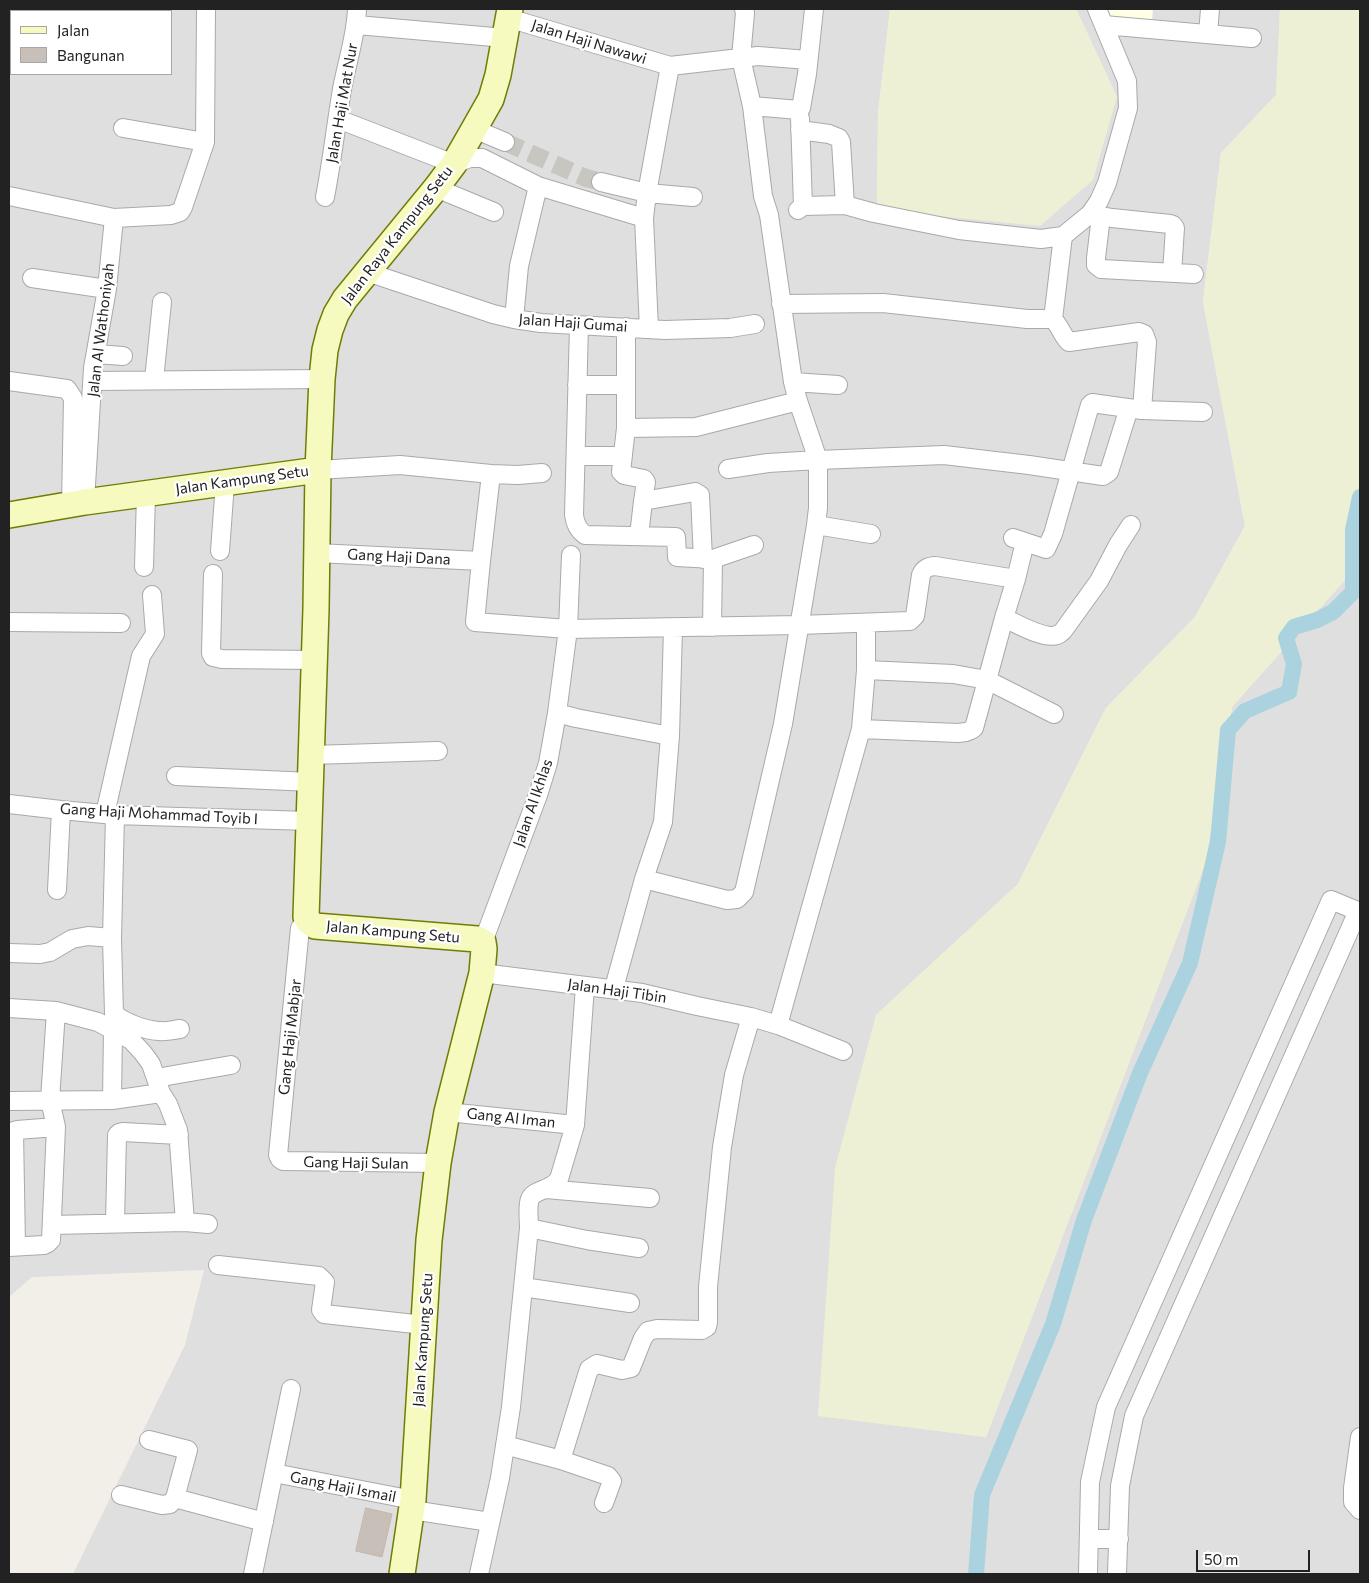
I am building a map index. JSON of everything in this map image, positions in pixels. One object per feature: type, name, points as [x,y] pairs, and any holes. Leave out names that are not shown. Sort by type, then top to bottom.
[{"type":"street","points":[[9,196],[114,218],[171,215],[180,212],[204,142],[206,9]]},
{"type":"street","points":[[644,879],[727,900],[736,899],[744,892],[783,724],[818,508],[818,460],[793,382],[752,106],[741,58],[744,9]]},
{"type":"street","points":[[814,9],[802,104],[799,110],[800,208],[845,205],[874,213],[959,230],[1041,239],[1063,236],[1096,215],[1170,224],[1175,228],[1172,273]]},
{"type":"street","points":[[1208,34],[1210,9]]},
{"type":"street","name":"Jalan Haji Nawawi","points":[[357,17],[508,22],[670,66]]},
{"type":"street","name":"Jalan Haji Mat Nur","points":[[325,197],[344,81],[357,17]]},
{"type":"street","points":[[1100,17],[1208,34],[1252,38]]},
{"type":"street","points":[[1100,17],[1127,81],[1128,108],[1096,215],[1096,258],[1098,268],[1101,270],[1194,274]]},
{"type":"street","name":"Jalan Raya Kampung Setu","points":[[318,470],[325,350],[336,314],[345,299],[454,164],[491,99],[498,75],[508,22]]},
{"type":"street","points":[[648,329],[644,218],[670,66],[758,56],[808,60]]},
{"type":"street","points":[[752,106],[799,110]]},
{"type":"street","points":[[338,119],[454,164],[470,158],[482,158],[538,186],[644,218]]},
{"type":"street","points":[[123,128],[204,142]]},
{"type":"street","points":[[474,129],[505,142]]},
{"type":"street","points":[[800,130],[829,134],[839,138],[841,142],[845,205]]},
{"type":"street","points":[[601,182],[647,193],[693,197]]},
{"type":"street","points":[[514,319],[518,266],[538,186]]},
{"type":"street","points":[[436,188],[494,212]]},
{"type":"street","name":"Jalan Al Wathoniyah","points":[[78,503],[96,354],[107,289],[114,218]]},
{"type":"street","points":[[1053,320],[1063,236]]},
{"type":"street","name":"Jalan Haji Gumai","points":[[367,272],[493,314],[541,323],[665,330],[730,328],[755,324]]},
{"type":"street","points":[[32,278],[107,289]]},
{"type":"street","points":[[154,380],[162,302]]},
{"type":"street","points":[[728,468],[768,463],[944,455],[1105,476],[1109,472],[1135,409],[1147,342],[1144,334],[1139,332],[1069,342],[1061,328],[1053,320],[1027,319],[883,303],[781,304]]},
{"type":"street","points":[[579,325],[574,515],[575,522],[581,532],[586,535],[676,537],[677,557],[708,559],[754,546]]},
{"type":"street","points":[[626,328],[626,428],[621,472],[624,475],[644,479],[646,482],[639,536]]},
{"type":"street","points":[[96,354],[123,356]]},
{"type":"street","points":[[93,381],[322,379]]},
{"type":"street","points":[[9,381],[67,389],[71,394],[73,398],[78,503]]},
{"type":"street","points":[[793,382],[838,385]]},
{"type":"street","points":[[577,385],[625,385]]},
{"type":"street","points":[[626,428],[696,427],[798,401]]},
{"type":"street","points":[[861,730],[958,733],[974,728],[1016,580],[1019,540],[1047,548],[1054,534],[1070,470],[1090,405],[1095,402],[1135,409],[1203,412]]},
{"type":"street","points":[[577,456],[623,456]]},
{"type":"street","points":[[318,470],[400,465],[491,474],[518,475],[542,473]]},
{"type":"street","name":"Jalan Kampung Setu","points":[[9,515],[78,503],[318,470],[312,755],[306,911],[308,922],[315,926],[477,939],[483,942],[484,948],[482,973],[447,1112],[438,1163],[429,1240],[412,1505],[402,1574]]},
{"type":"street","points":[[491,474],[475,622],[568,629],[910,621],[915,616],[921,575],[923,570],[930,566],[1016,580]]},
{"type":"street","points":[[220,551],[225,483]]},
{"type":"street","points":[[644,501],[695,492],[700,495],[708,559],[712,627]]},
{"type":"street","points":[[144,567],[146,494]]},
{"type":"street","points":[[816,525],[871,534]]},
{"type":"street","points":[[1004,618],[1044,635],[1056,636],[1060,634],[1099,581],[1118,545],[1131,526]]},
{"type":"street","name":"Gang Haji Dana","points":[[317,553],[481,561]]},
{"type":"street","name":"Jalan Al Ikhlas","points":[[483,942],[543,779],[551,746],[568,629],[571,555]]},
{"type":"street","points":[[213,574],[211,653],[213,657],[222,659],[314,660]]},
{"type":"street","points":[[152,595],[155,634],[141,656],[110,814],[114,1014],[122,1020],[147,1029],[160,1031],[180,1029]]},
{"type":"street","points":[[9,622],[121,623]]},
{"type":"street","points":[[778,1025],[861,730],[866,670],[866,623]]},
{"type":"street","points":[[614,988],[644,879],[663,822],[670,736],[673,628]]},
{"type":"street","points":[[866,670],[953,674],[987,680],[1054,714]]},
{"type":"street","points":[[557,713],[670,736]]},
{"type":"street","points":[[312,755],[438,751]]},
{"type":"street","points":[[176,776],[311,782]]},
{"type":"street","name":"Gang Haji Mohammad Toyib I","points":[[9,804],[110,814],[309,822]]},
{"type":"street","points":[[57,890],[61,810]]},
{"type":"street","points":[[1088,1574],[1090,1482],[1106,1407],[1331,900],[1359,912],[1134,1416],[1120,1486],[1117,1574]]},
{"type":"street","name":"Gang Haji Mabjar","points":[[278,1156],[300,928],[308,922]]},
{"type":"street","points":[[9,953],[40,954],[50,952],[72,939],[88,936],[112,938]]},
{"type":"street","name":"Jalan Haji Tibin","points":[[482,973],[642,993],[751,1017],[778,1025],[843,1052]]},
{"type":"street","points":[[479,1574],[511,1407],[529,1228],[529,1201],[534,1194],[554,1186],[559,1179],[576,1125],[585,986]]},
{"type":"street","points":[[9,1008],[56,1011],[98,1022],[130,1040],[143,1053],[151,1064],[159,1086],[173,1114],[179,1135],[185,1222]]},
{"type":"street","points":[[56,1011],[50,1100],[56,1127],[51,1240],[48,1243],[12,1246],[14,1132],[17,1130],[56,1127]]},
{"type":"street","points":[[561,1460],[589,1368],[597,1364],[622,1370],[630,1368],[648,1331],[657,1329],[702,1330],[707,1327],[708,1287],[723,1140],[734,1075],[751,1017]]},
{"type":"street","points":[[112,1100],[113,1030]]},
{"type":"street","points":[[9,1100],[112,1100],[230,1064]]},
{"type":"street","name":"Gang Al Iman","points":[[447,1112],[576,1125]]},
{"type":"street","points":[[115,1224],[117,1135],[123,1132],[179,1135]]},
{"type":"street","name":"Gang Haji Sulan","points":[[278,1156],[283,1161],[438,1163]]},
{"type":"street","points":[[546,1189],[650,1198]]},
{"type":"street","points":[[52,1226],[185,1222],[208,1224]]},
{"type":"street","points":[[529,1228],[639,1248]]},
{"type":"street","points":[[218,1265],[319,1276],[325,1282],[321,1310],[324,1314],[424,1325]]},
{"type":"street","points":[[523,1287],[630,1302]]},
{"type":"street","points":[[253,1574],[291,1389]]},
{"type":"street","points":[[1360,1437],[1353,1502],[1360,1510]]},
{"type":"street","points":[[120,1495],[162,1505],[170,1504],[175,1498],[188,1450],[149,1440]]},
{"type":"street","points":[[505,1445],[602,1473],[612,1481],[604,1503]]},
{"type":"street","name":"Gang Haji Ismail","points":[[274,1473],[490,1522]]},
{"type":"street","points":[[175,1498],[264,1522]]},
{"type":"street","points":[[1089,1539],[1119,1539]]},
{"type":"shaded area","points":[[9,9],[890,9],[878,113],[877,209],[1117,97],[1076,9],[1280,9],[1276,95],[1221,153],[1203,302],[1245,526],[1195,617],[1106,708],[1018,884],[876,1015],[818,1415],[986,1437],[1205,864],[1232,707],[1360,563],[1360,1574],[73,1574],[185,1345],[204,1270],[32,1277],[9,1297]]},
{"type":"shaded area","points":[[890,9],[1076,9],[1117,97],[1093,180],[1040,226],[877,210],[878,113]]},
{"type":"shaded area","points":[[1108,9],[1153,9],[1152,21],[1111,16]]},
{"type":"shaded area","points":[[1280,9],[1360,9],[1360,563],[1232,707],[1205,864],[986,1437],[818,1416],[835,1168],[876,1015],[1018,884],[1106,708],[1195,617],[1245,526],[1203,302],[1221,153],[1276,95]]},
{"type":"building","points":[[366,1508],[392,1514],[382,1557],[356,1551]]},
{"type":"waterway","points":[[976,1574],[982,1495],[1053,1324],[1084,1220],[1140,1073],[1190,963],[1218,842],[1228,730],[1245,711],[1289,692],[1294,664],[1286,638],[1294,627],[1317,620],[1333,612],[1353,592],[1353,530],[1360,497]]},
{"type":"tunnel","points":[[505,142],[586,178],[601,182]]}]
